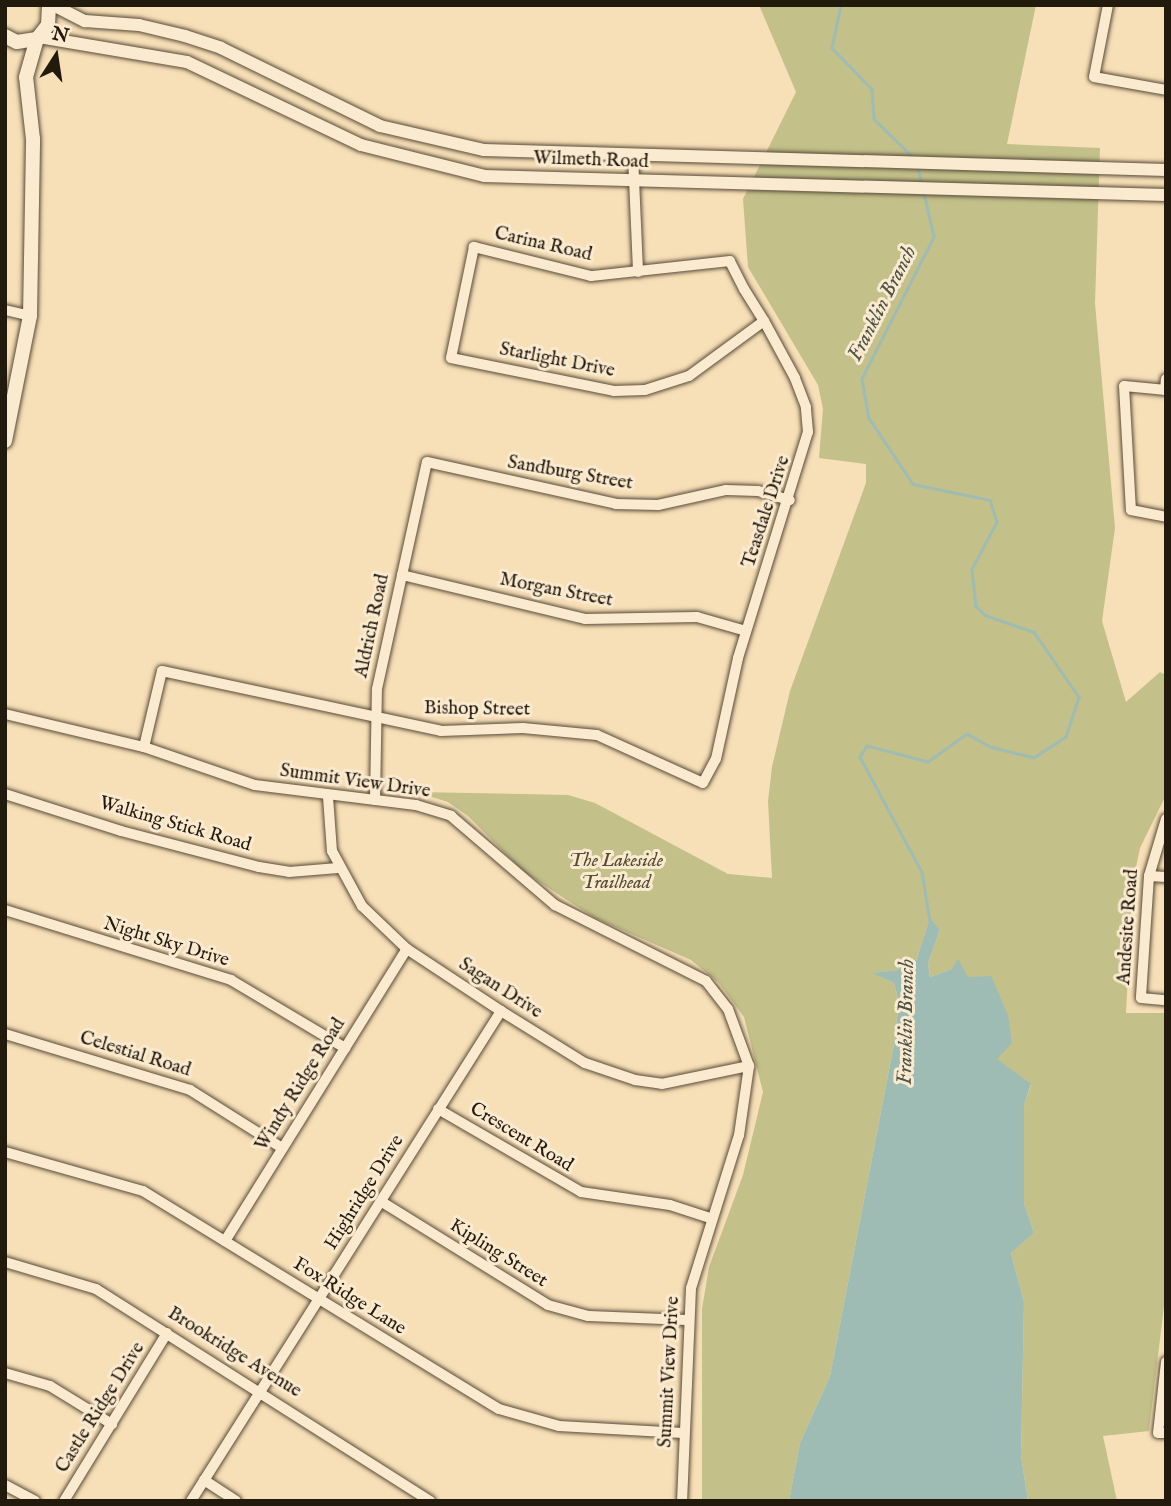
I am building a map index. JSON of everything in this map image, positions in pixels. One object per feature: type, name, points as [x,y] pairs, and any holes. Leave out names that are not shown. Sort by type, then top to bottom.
[{"type":"main road","points":[[5,441],[30,316],[33,139],[26,77],[38,38],[48,25],[51,5]]},
{"type":"main road","points":[[5,36],[17,42],[38,38]]},
{"type":"street","name":"Wilmeth Road","points":[[51,5],[85,21],[162,30],[221,48],[347,113],[407,134],[484,150],[1166,170]]},
{"type":"street","points":[[1108,5],[1094,77],[1166,90]]},
{"type":"street","name":"Wilmeth Road","points":[[38,38],[187,62],[338,135],[406,159],[484,176],[633,183],[1166,195]]},
{"type":"street","points":[[633,156],[638,272]]},
{"type":"street","name":"Carina Road","points":[[451,358],[474,247],[591,276],[730,261]]},
{"type":"street","name":"Teasdale Drive","points":[[703,783],[716,759],[746,631],[790,500],[808,432],[806,407],[764,321],[730,261]]},
{"type":"street","points":[[5,310],[30,316]]},
{"type":"street","name":"Starlight Drive","points":[[451,358],[614,391],[645,390],[689,376],[764,321]]},
{"type":"street","points":[[1165,387],[1124,386],[1131,510],[1166,517]]},
{"type":"street","name":"Sandburg Street","points":[[427,463],[616,504],[658,505],[726,490],[758,491],[790,500]]},
{"type":"street","name":"Aldrich Road","points":[[375,800],[377,689],[427,463]]},
{"type":"street","name":"Morgan Street","points":[[402,575],[586,619],[697,617],[746,631]]},
{"type":"street","name":"Bishop Street","points":[[144,747],[162,671],[375,720],[440,731],[523,727],[597,735],[703,783]]},
{"type":"street","name":"Summit View Drive","points":[[5,715],[144,747],[255,785],[328,797],[375,800],[452,816],[555,905],[641,950],[677,963],[706,981],[728,1009],[749,1066],[739,1135],[698,1256],[688,1320],[682,1501]]},
{"type":"street","name":"Walking Stick Road","points":[[5,794],[121,831],[259,867],[289,872],[338,868]]},
{"type":"street","name":"Sagan Drive","points":[[328,797],[329,833],[338,868],[362,906],[407,949],[501,1012],[585,1063],[635,1080],[673,1082],[749,1066]]},
{"type":"street","name":"Andesite Road","points":[[1166,819],[1149,876],[1141,998],[1166,1000]]},
{"type":"street","points":[[1149,876],[1166,877]]},
{"type":"street","name":"Night Sky Drive","points":[[5,910],[231,980],[345,1048]]},
{"type":"street","name":"Windy Ridge Road","points":[[225,1241],[407,949]]},
{"type":"street","name":"Highridge Drive","points":[[191,1501],[501,1012]]},
{"type":"street","name":"Celestial Road","points":[[5,1034],[190,1090],[282,1148]]},
{"type":"street","name":"Crescent Road","points":[[438,1109],[581,1192],[670,1205],[710,1218]]},
{"type":"street","name":"Fox Ridge Lane","points":[[5,1152],[143,1191],[499,1409],[559,1426],[683,1433]]},
{"type":"street","name":"Kipling Street","points":[[382,1202],[548,1305],[589,1316],[688,1320]]},
{"type":"street","name":"Brookridge Avenue","points":[[5,1262],[96,1289],[261,1391],[430,1501]]},
{"type":"street","name":"Castle Ridge Drive","points":[[64,1501],[167,1333]]},
{"type":"street","points":[[1162,1433],[1166,1362]]},
{"type":"street","points":[[5,1373],[50,1386],[112,1424]]},
{"type":"street","points":[[204,1480],[236,1501]]},
{"type":"street","points":[[5,1485],[36,1501]]},
{"type":"green space","name":"The Lakeside Trailhead","points":[[759,5],[1036,5],[1007,144],[1100,148],[1095,303],[1115,528],[1102,621],[1126,702],[1160,672],[1166,675],[1166,795],[1140,848],[1133,881],[1126,1013],[1166,1013],[1166,1289],[1149,1431],[1103,1436],[1117,1501],[1028,1501],[1021,1456],[1024,1302],[1011,1253],[1034,1233],[1024,1203],[1024,1105],[1031,1085],[996,1059],[968,977],[952,969],[930,977],[928,963],[940,930],[930,919],[912,972],[908,960],[898,970],[873,973],[894,983],[899,1002],[894,1044],[830,1376],[800,1443],[789,1501],[702,1501],[702,1309],[709,1267],[743,1175],[763,1092],[744,1017],[719,983],[691,960],[595,918],[524,872],[468,816],[448,802],[416,792],[568,795],[595,803],[728,874],[772,878],[768,801],[772,767],[790,691],[866,483],[866,464],[819,458],[823,409],[818,385],[748,267],[743,199],[796,92]]},
{"type":"water","points":[[930,918],[940,930],[928,963],[930,977],[952,969],[958,959],[968,977],[991,976],[1008,1015],[1012,1043],[997,1059],[1031,1084],[1024,1105],[1024,1203],[1034,1233],[1011,1253],[1024,1302],[1021,1456],[1028,1501],[789,1501],[800,1443],[830,1376],[894,1044],[899,1002],[894,983],[872,973],[898,970],[907,959],[913,970]]},
{"type":"waterway","name":"Franklin Branch","points":[[841,5],[832,48],[872,89],[874,119],[913,157]]},
{"type":"waterway","name":"Franklin Branch","points":[[917,166],[922,183]]},
{"type":"waterway","name":"Franklin Branch","points":[[924,193],[934,237],[862,379],[869,418],[913,484],[990,500],[997,522],[972,569],[976,606],[985,615],[1034,632],[1079,697],[1066,737],[1034,758],[990,747],[967,734],[928,762],[867,746],[860,757],[922,872],[930,921]]}]
